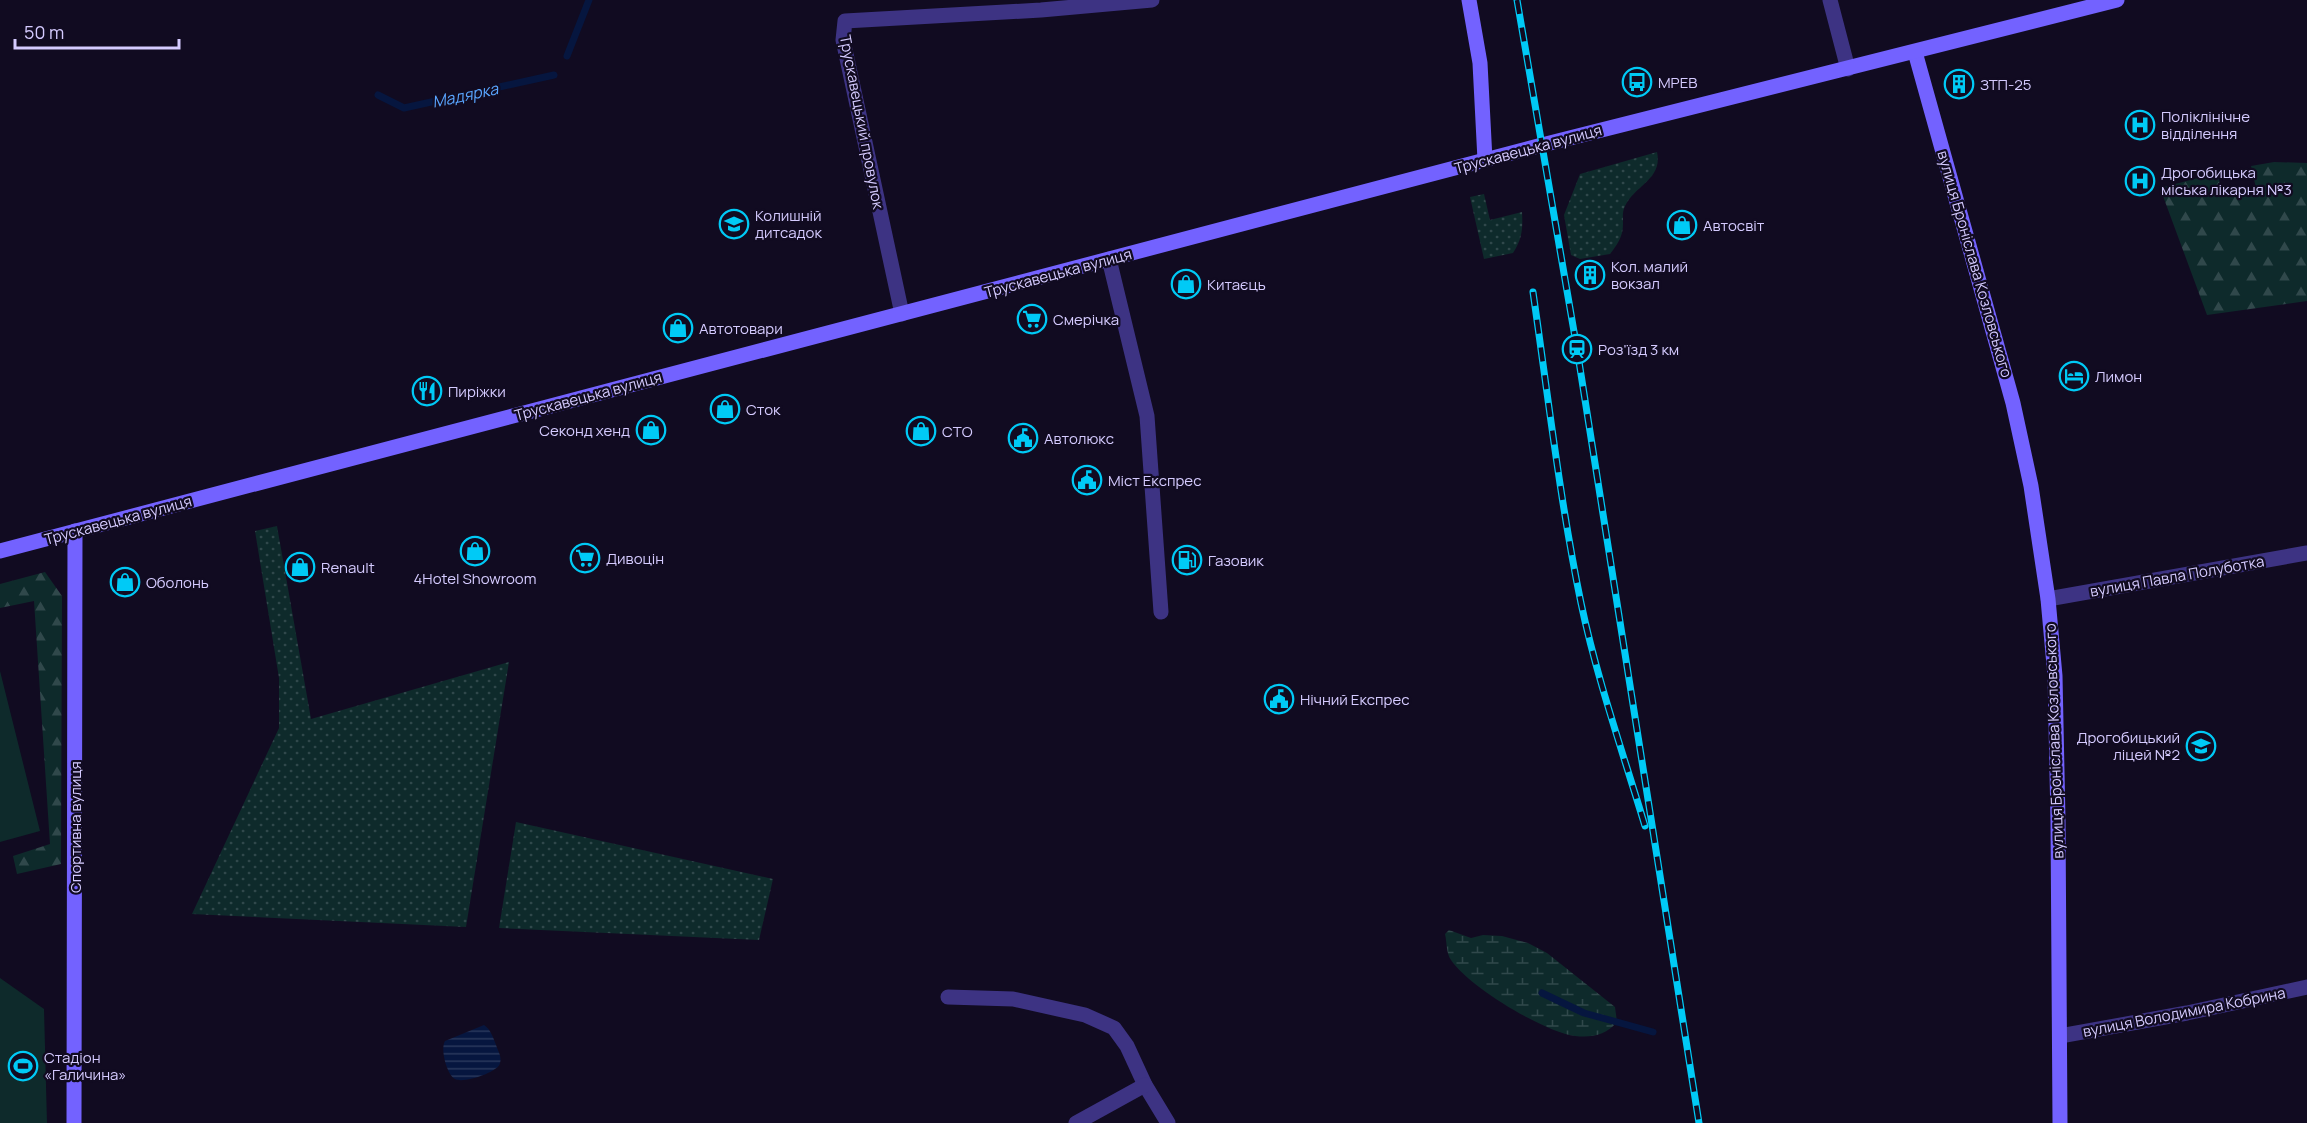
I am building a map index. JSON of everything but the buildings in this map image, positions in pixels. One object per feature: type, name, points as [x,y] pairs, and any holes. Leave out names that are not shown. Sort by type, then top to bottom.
[{"type":"main road","points":[[1469,0],[1480,63],[1485,160]]},
{"type":"main road","name":"Трускавецька вулиця","points":[[0,551],[1485,160],[2117,0]]},
{"type":"main road","name":"вулиця Броніслава Козловського","points":[[1915,52],[2013,403],[2031,486],[2048,599],[2055,676],[2060,1123]]},
{"type":"main road","name":"Спортивна вулиця","points":[[74,1123],[75,531]]},
{"type":"street","name":"Трускавецький провулок","points":[[902,314],[843,40],[845,21],[1041,10],[1152,0]]},
{"type":"street","points":[[1830,0],[1848,69]]},
{"type":"street","points":[[1109,259],[1147,417],[1161,612]]},
{"type":"street","name":"вулиця Павла Полуботка","points":[[2048,599],[2307,554]]},
{"type":"street","name":"вулиця Володимира Кобрина","points":[[2060,1036],[2187,1013],[2307,987]]},
{"type":"street","points":[[948,997],[1013,999],[1085,1015],[1114,1028],[1127,1046],[1145,1085],[1168,1123]]},
{"type":"street","points":[[1076,1123],[1145,1085]]},
{"type":"green space","points":[[1657,152],[1656,169],[1625,206],[1621,237],[1610,254],[1580,259],[1571,255],[1564,215],[1580,174]]},
{"type":"green space","points":[[2274,162],[2307,163],[2307,301],[2207,315],[2160,188],[2217,173],[2224,197],[2256,188],[2251,166]]},
{"type":"green space","points":[[1484,194],[1490,220],[1522,212],[1521,234],[1513,253],[1484,259],[1470,197]]},
{"type":"green space","points":[[277,526],[311,719],[509,662],[466,927],[192,914],[279,728],[279,678],[255,531]]},
{"type":"green space","points":[[45,572],[62,596],[61,864],[17,874],[13,856],[50,844],[34,601],[0,608],[0,584]]},
{"type":"green space","points":[[0,671],[40,831],[0,842]]},
{"type":"green space","points":[[516,822],[773,879],[759,940],[499,928]]},
{"type":"green space","points":[[1449,930],[1471,938],[1483,935],[1502,936],[1528,943],[1547,953],[1615,1007],[1617,1022],[1603,1033],[1581,1037],[1562,1033],[1508,1007],[1474,983],[1451,960],[1445,934]]},
{"type":"green space","name":"Стадіон «Галичина»","points":[[0,978],[44,1009],[47,1123],[0,1123]]},
{"type":"water","points":[[484,1025],[493,1036],[500,1063],[494,1070],[480,1076],[465,1080],[455,1079],[445,1062],[443,1050],[445,1041]]},
{"type":"waterway","name":"Мадярка","points":[[567,56],[589,0]]},
{"type":"waterway","name":"Мадярка","points":[[378,95],[404,108],[554,75]]},
{"type":"waterway","points":[[1542,993],[1584,1013],[1653,1032]]},
{"type":"railway","points":[[1517,0],[1577,349],[1699,1123]]},
{"type":"railway","points":[[1533,292],[1561,487],[1581,603],[1602,688],[1645,826]]},
{"type":"place","name":"МРЕВ","points":[[1637,82]]},
{"type":"place","name":"ЗТП-25","points":[[1959,84]]},
{"type":"place","name":"Поліклінічне відділення","points":[[2140,125]]},
{"type":"place","name":"Дрогобицька міська лікарня №3","points":[[2140,181]]},
{"type":"place","name":"Колишній дитсадок","points":[[734,224]]},
{"type":"place","name":"Автосвіт","points":[[1682,225]]},
{"type":"place","name":"Кол. малий вокзал","points":[[1590,275]]},
{"type":"place","name":"Китаєць","points":[[1186,284]]},
{"type":"place","name":"Смерічка","points":[[1032,319]]},
{"type":"place","name":"Автотовари","points":[[678,328]]},
{"type":"place","name":"Роз'їзд 3 км","points":[[1577,349]]},
{"type":"place","name":"Лимон","points":[[2074,376]]},
{"type":"place","name":"Пиріжки","points":[[427,391]]},
{"type":"place","name":"Сток","points":[[725,409]]},
{"type":"place","name":"Секонд хенд","points":[[651,430]]},
{"type":"place","name":"СТО","points":[[921,431]]},
{"type":"place","name":"Автолюкс","points":[[1023,438]]},
{"type":"place","name":"Міст Експрес","points":[[1087,480]]},
{"type":"place","name":"4Hotel Showroom","points":[[475,551]]},
{"type":"place","name":"Дивоцін","points":[[585,558]]},
{"type":"place","name":"Газовик","points":[[1187,560]]},
{"type":"place","name":"Renault","points":[[300,567]]},
{"type":"place","name":"Оболонь","points":[[125,582]]},
{"type":"place","name":"Нічний Експрес","points":[[1279,699]]},
{"type":"place","name":"Дрогобицький ліцей №2","points":[[2201,746]]},
{"type":"place","name":"Стадіон «Галичина»","points":[[23,1066]]}]
